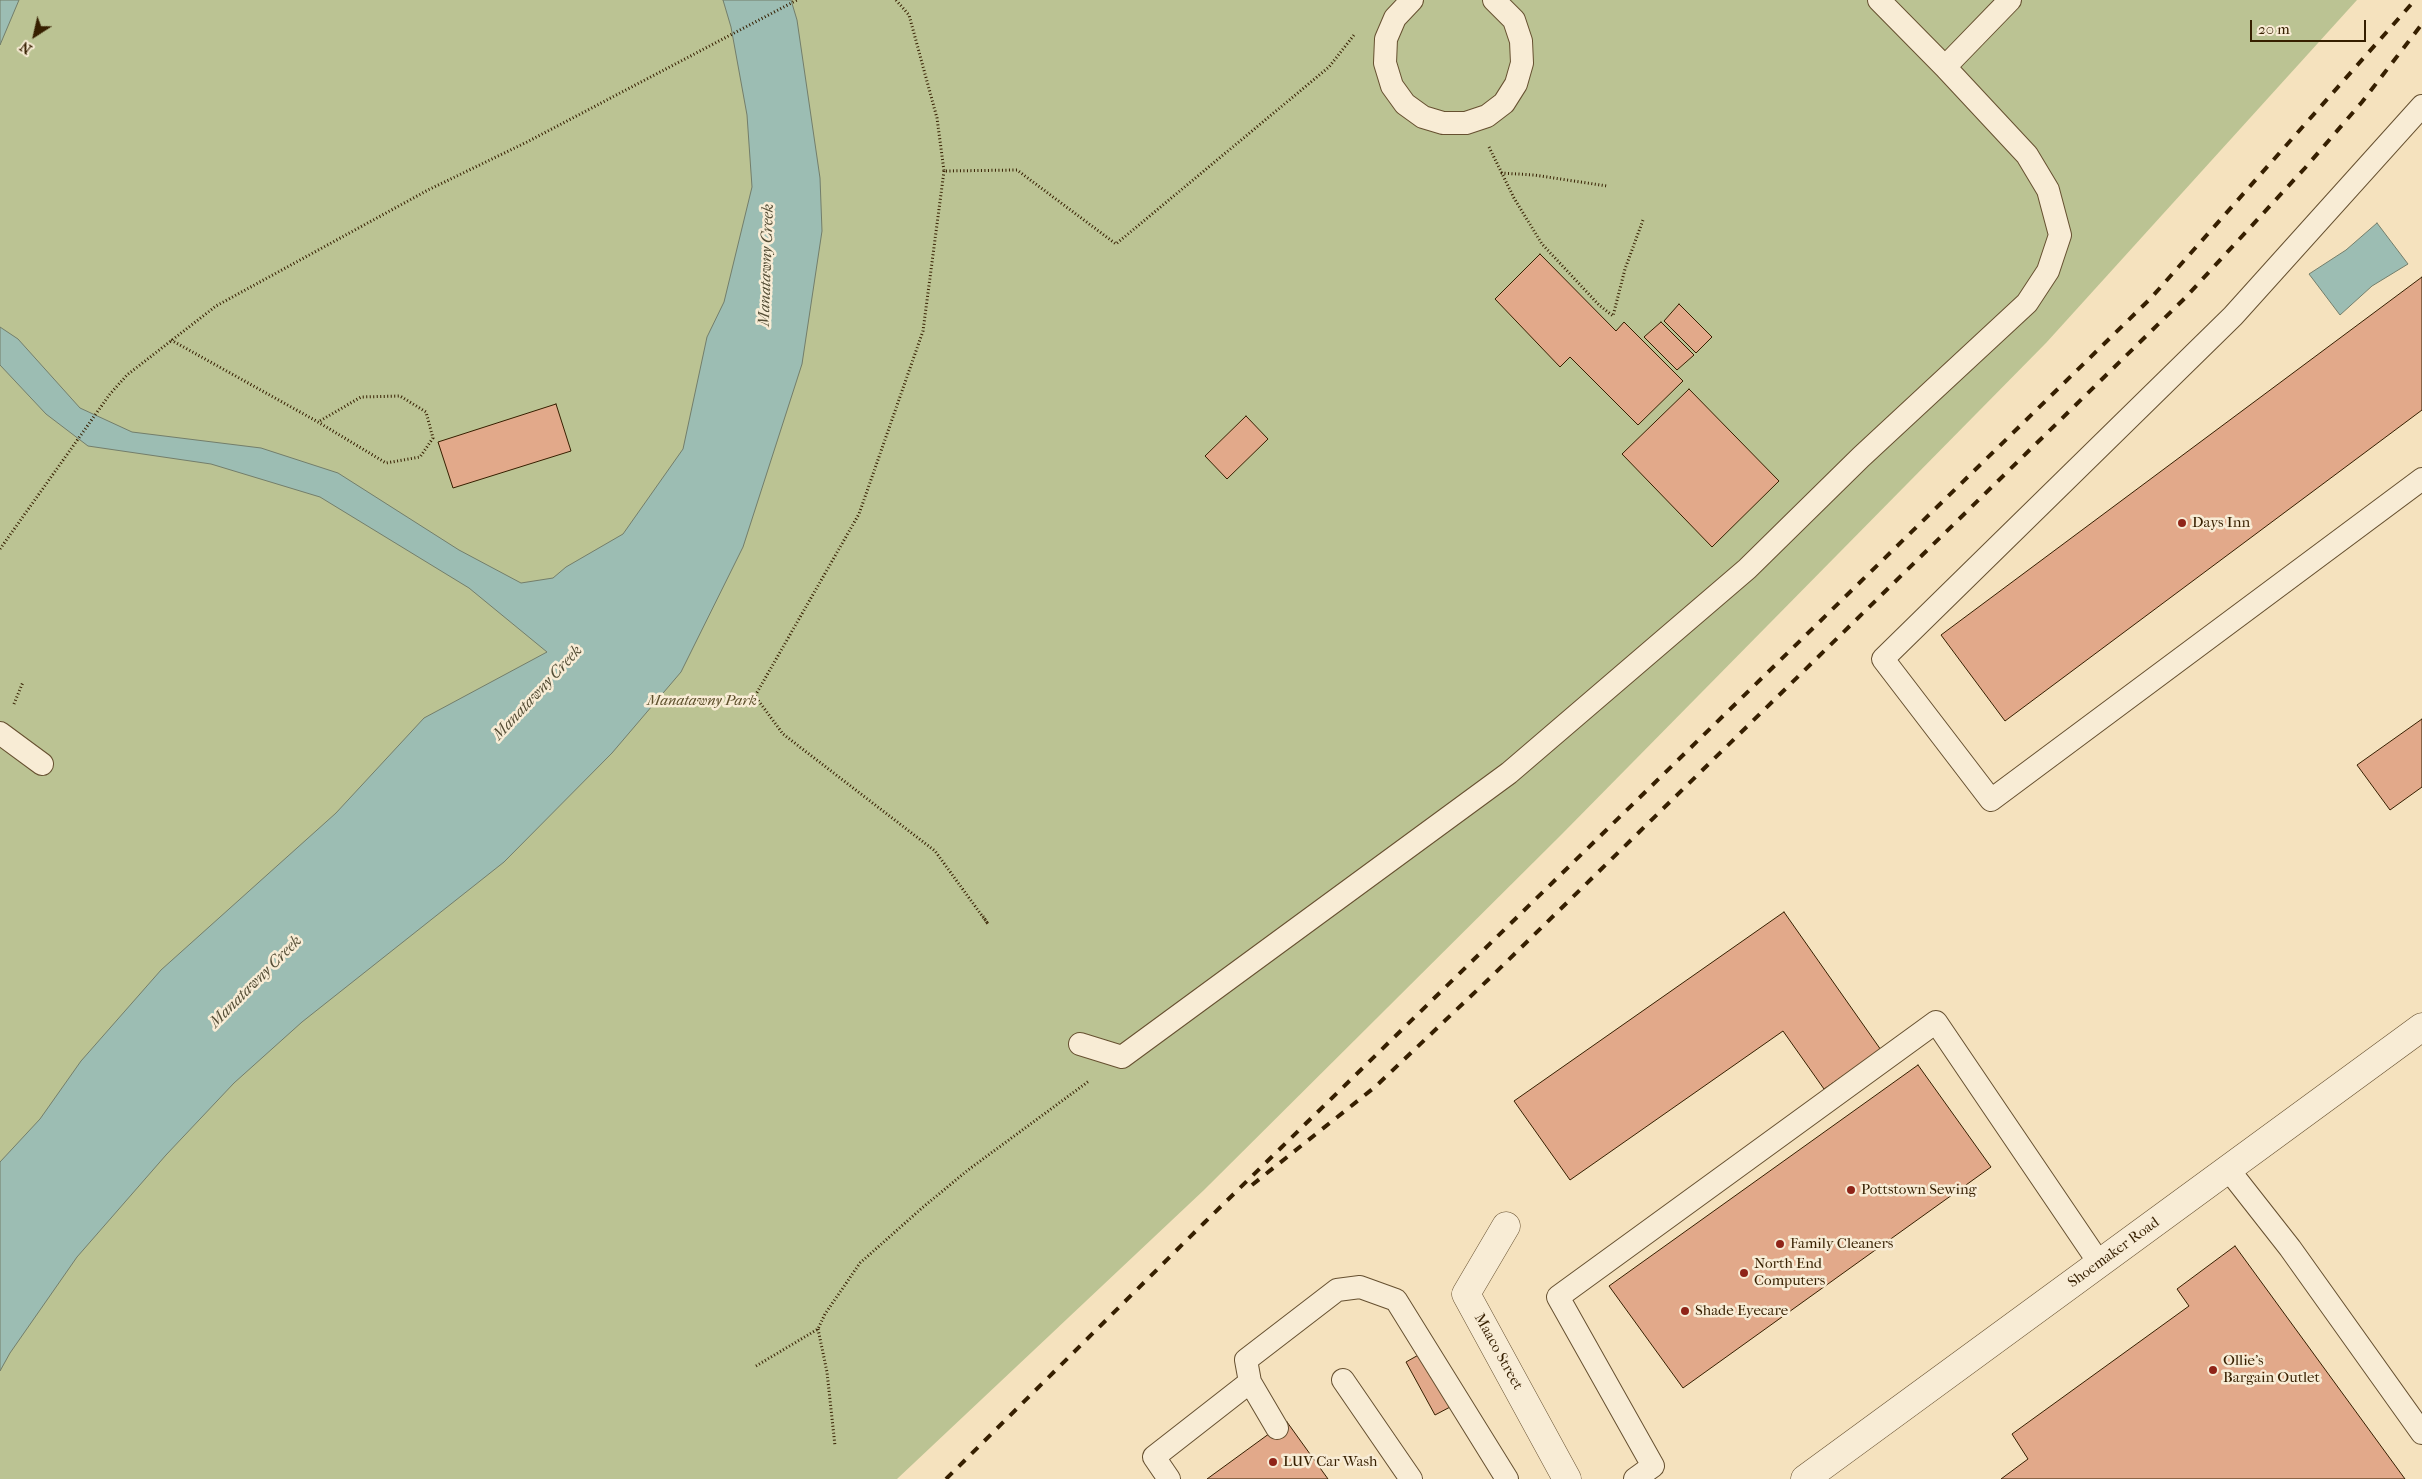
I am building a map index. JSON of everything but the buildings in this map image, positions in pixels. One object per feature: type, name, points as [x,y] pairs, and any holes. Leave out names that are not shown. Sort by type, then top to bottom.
[{"type":"street","name":"Shoemaker Road","points":[[1805,1479],[2422,1027]]},
{"type":"street","name":"Maaco Street","points":[[1506,1226],[1466,1294],[1567,1479]]},
{"type":"lane","points":[[1412,0],[1395,18],[1386,39],[1385,63],[1392,86],[1405,104],[1423,117],[1443,124],[1466,123],[1486,116],[1504,102],[1516,84],[1522,63],[1521,41],[1514,20],[1499,1]]},
{"type":"lane","points":[[1080,1044],[1122,1057],[1509,773],[1747,569],[1861,457],[2027,303],[2048,271],[2060,235],[2048,190],[2027,156],[1945,67],[1879,0]]},
{"type":"lane","points":[[1945,67],[2010,0]]},
{"type":"lane","points":[[2422,106],[2233,316],[1883,659],[1991,800],[2422,479]]},
{"type":"lane","points":[[0,733],[42,764]]},
{"type":"lane","points":[[1635,1479],[1653,1466],[1558,1296],[1936,1022],[2100,1264]]},
{"type":"lane","points":[[2228,1169],[2290,1248],[2422,1433]]},
{"type":"lane","points":[[1278,1428],[1250,1382],[1246,1360],[1336,1290],[1360,1287],[1396,1300],[1507,1479]]},
{"type":"lane","points":[[1343,1380],[1411,1479]]},
{"type":"lane","points":[[1169,1479],[1154,1457],[1250,1382]]},
{"type":"path","points":[[0,549],[70,453],[110,394],[127,375],[216,306],[428,190],[526,142],[797,0]]},
{"type":"path","points":[[896,0],[909,16],[937,118],[944,171],[923,331],[859,514],[755,696],[782,734],[935,851],[988,924],[983,916]]},
{"type":"path","points":[[944,171],[1017,170],[1116,244],[1329,67],[1357,30]]},
{"type":"path","points":[[1475,120],[1501,173],[1542,244],[1599,305],[1612,316],[1642,220]]},
{"type":"path","points":[[1501,173],[1607,186]]},
{"type":"path","points":[[171,340],[318,422],[386,463],[420,457],[433,438],[426,412],[400,396],[360,397],[318,422]]},
{"type":"path","points":[[756,1366],[818,1329],[825,1314],[860,1264],[885,1240],[968,1170],[1122,1057]]},
{"type":"path","points":[[818,1329],[827,1372],[835,1446]]},
{"type":"green space","name":"Manatawny Park","points":[[0,0],[2357,0],[2046,343],[1561,835],[1204,1190],[897,1479],[0,1479]]},
{"type":"water","points":[[0,0],[19,0],[0,45]]},
{"type":"water","name":"Manatawny Creek","points":[[723,0],[791,0],[797,20],[820,178],[822,231],[802,364],[743,547],[681,672],[612,753],[504,862],[302,1022],[234,1083],[166,1155],[77,1257],[10,1353],[0,1371],[0,1162],[40,1119],[81,1061],[161,970],[336,813],[424,718],[547,652],[469,588],[320,497],[211,464],[88,446],[46,414],[0,365],[0,327],[18,339],[80,408],[132,432],[261,448],[338,473],[459,550],[521,583],[553,578],[566,567],[623,534],[683,449],[707,337],[724,302],[752,187],[747,115],[731,27]]},
{"type":"water","points":[[2377,223],[2408,264],[2372,286],[2340,315],[2309,274],[2346,250]]},
{"type":"railway","points":[[946,1479],[1204,1223],[2151,298],[2415,0]]},
{"type":"railway","points":[[1252,1185],[1375,1087],[1492,976],[2185,298],[2305,168],[2362,102],[2422,24]]},
{"type":"place","name":"Days Inn","points":[[2182,523]]},
{"type":"place","name":"Pottstown Sewing","points":[[1851,1190]]},
{"type":"place","name":"Family Cleaners","points":[[1780,1244]]},
{"type":"place","name":"North End Computers","points":[[1744,1273]]},
{"type":"place","name":"Shade Eyecare","points":[[1685,1311]]},
{"type":"place","name":"Ollie's Bargain Outlet","points":[[2213,1370]]},
{"type":"place","name":"LUV Car Wash","points":[[1273,1462]]}]
